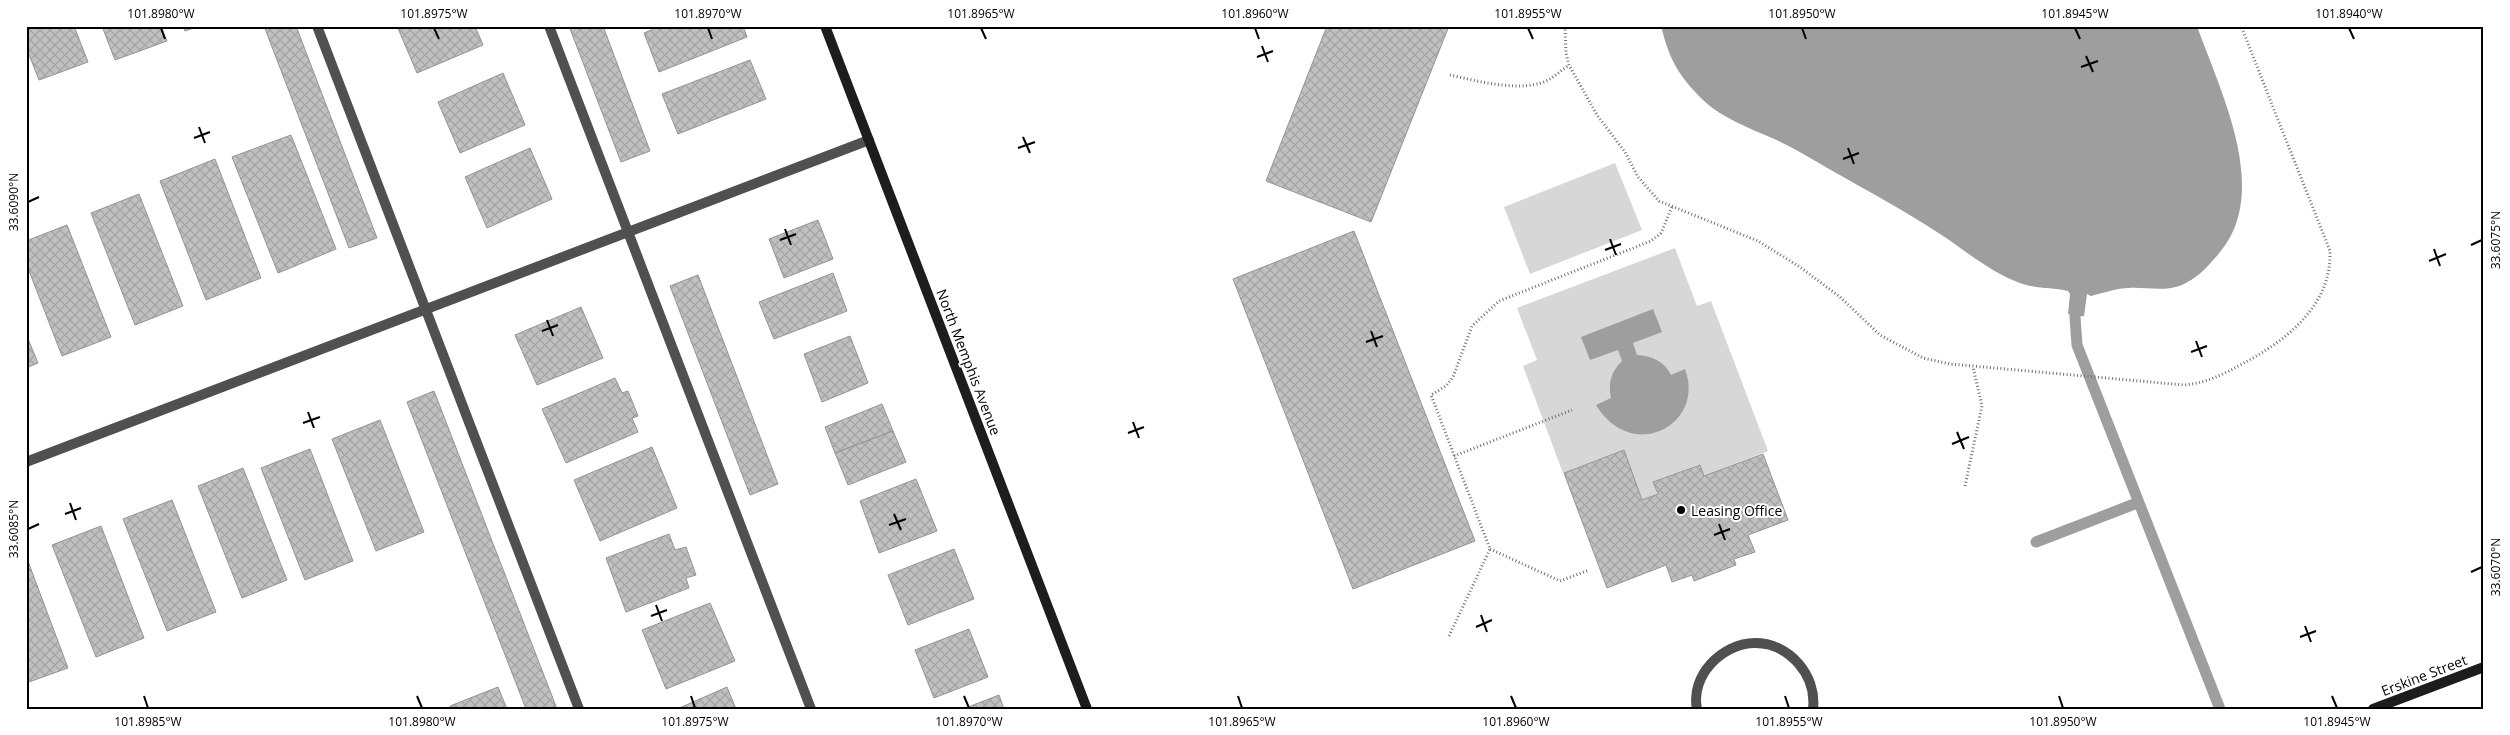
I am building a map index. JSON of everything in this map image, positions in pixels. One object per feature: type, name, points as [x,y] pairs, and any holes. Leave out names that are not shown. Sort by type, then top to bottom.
[{"type":"street","name":"North Memphis Avenue","points":[[825,26],[1087,709]]},
{"type":"street","name":"Erskine Street","points":[[2373,709],[2484,667]]},
{"type":"lane","points":[[317,26],[579,709]]},
{"type":"lane","points":[[549,26],[811,709]]},
{"type":"lane","points":[[26,462],[869,140]]},
{"type":"lane","points":[[1697,709],[1698,684],[1706,668],[1720,655],[1736,646],[1755,642],[1773,646],[1790,654],[1804,669],[1812,687],[1812,709]]},
{"type":"path","points":[[1565,26],[1566,53],[1569,65],[1597,115],[1626,152],[1638,177],[1659,201],[1672,208],[1711,221],[1758,241],[1800,267],[1840,297],[1880,335],[1923,358],[1973,367],[1983,365],[2184,385],[2214,379],[2280,343],[2306,317],[2327,279],[2330,250],[2241,26]]},
{"type":"path","points":[[1450,75],[1496,85],[1516,86],[1548,80],[1569,65]]},
{"type":"path","points":[[1589,570],[1560,581],[1490,549],[1431,395],[1446,386],[1453,376],[1472,326],[1482,314],[1499,301],[1514,293],[1651,241],[1661,233],[1672,208]]},
{"type":"path","points":[[1965,486],[1982,406],[1973,367]]},
{"type":"path","points":[[1454,456],[1572,410]]},
{"type":"path","points":[[1449,636],[1490,549]]},
{"type":"shaded area","points":[[1661,26],[2197,26],[2229,113],[2237,145],[2242,176],[2240,206],[2232,234],[2207,267],[2187,283],[2162,289],[2124,288],[2091,296],[2087,294],[2084,316],[2075,317],[2068,314],[2070,294],[2068,291],[2026,285],[1998,273],[1885,200],[1794,149],[1736,122],[1710,106],[1687,83],[1676,67]]},
{"type":"shaded area","points":[[1615,163],[1642,230],[1530,274],[1504,207]]},
{"type":"shaded area","points":[[1675,248],[1697,306],[1711,301],[1768,451],[1703,476],[1698,465],[1653,482],[1657,494],[1642,500],[1623,450],[1563,473],[1523,366],[1537,360],[1517,308]]},
{"type":"shaded area","points":[[1653,309],[1662,332],[1633,343],[1637,355],[1657,360],[1665,366],[1671,375],[1685,369],[1689,389],[1685,407],[1676,421],[1662,430],[1646,434],[1628,432],[1611,423],[1596,405],[1611,398],[1611,378],[1615,369],[1622,361],[1618,350],[1590,360],[1581,337]]},
{"type":"building","points":[[26,26],[74,26],[88,62],[39,80],[26,47]]},
{"type":"building","points":[[102,26],[161,26],[167,41],[115,60]]},
{"type":"building","points":[[183,26],[199,26],[185,31]]},
{"type":"building","points":[[264,26],[296,26],[377,238],[349,248]]},
{"type":"building","points":[[397,26],[475,26],[483,45],[417,73]]},
{"type":"building","points":[[569,26],[603,26],[650,151],[621,162]]},
{"type":"building","points":[[660,26],[743,26],[747,37],[659,72],[644,33]]},
{"type":"building","points":[[1327,26],[1449,26],[1371,222],[1266,181]]},
{"type":"building","points":[[750,60],[766,99],[678,134],[662,94]]},
{"type":"building","points":[[503,73],[525,125],[460,153],[438,102]]},
{"type":"building","points":[[291,135],[336,249],[278,273],[232,157]]},
{"type":"building","points":[[530,148],[552,199],[487,228],[465,177]]},
{"type":"building","points":[[215,159],[261,278],[206,300],[160,181]]},
{"type":"building","points":[[139,194],[183,306],[135,325],[91,213]]},
{"type":"building","points":[[818,220],[833,259],[784,278],[769,239]]},
{"type":"building","points":[[67,225],[111,337],[62,356],[26,263],[26,241]]},
{"type":"building","points":[[1354,231],[1475,541],[1353,589],[1233,279]]},
{"type":"building","points":[[833,273],[847,311],[774,339],[759,302]]},
{"type":"building","points":[[698,275],[778,484],[750,495],[670,286]]},
{"type":"building","points":[[581,307],[603,358],[537,385],[515,335]]},
{"type":"building","points":[[26,334],[38,363],[26,368]]},
{"type":"building","points":[[850,336],[868,383],[822,402],[804,354]]},
{"type":"building","points":[[615,378],[622,393],[628,391],[638,416],[632,418],[638,432],[566,463],[542,409]]},
{"type":"building","points":[[434,391],[557,709],[526,709],[407,402]]},
{"type":"building","points":[[882,404],[893,431],[835,453],[825,427]]},
{"type":"building","points":[[380,420],[424,532],[376,551],[332,439]]},
{"type":"building","points":[[893,431],[906,462],[848,485],[835,453]]},
{"type":"building","points":[[652,447],[677,508],[600,541],[574,480]]},
{"type":"building","points":[[310,449],[353,561],[305,580],[261,468]]},
{"type":"building","name":"Leasing Office","points":[[1624,450],[1642,500],[1658,494],[1653,482],[1700,465],[1704,476],[1763,454],[1788,520],[1748,535],[1755,552],[1734,559],[1736,565],[1694,581],[1692,575],[1672,582],[1666,565],[1607,588],[1564,473]]},
{"type":"building","points":[[243,468],[287,580],[242,598],[198,486]]},
{"type":"building","points":[[916,479],[937,531],[879,553],[860,501]]},
{"type":"building","points":[[172,500],[216,612],[167,631],[123,519]]},
{"type":"building","points":[[101,526],[144,638],[96,657],[52,545]]},
{"type":"building","points":[[669,534],[675,550],[686,547],[696,575],[686,578],[689,588],[626,612],[606,558]]},
{"type":"building","points":[[954,549],[974,599],[908,625],[888,575]]},
{"type":"building","points":[[26,556],[68,668],[26,683]]},
{"type":"building","points":[[710,603],[735,661],[666,689],[642,630]]},
{"type":"building","points":[[969,629],[988,677],[934,698],[915,650]]},
{"type":"building","points":[[498,687],[507,709],[451,709],[450,706]]},
{"type":"building","points":[[727,687],[736,709],[677,709]]},
{"type":"building","points":[[999,695],[1004,709],[963,709]]},
{"type":"waterway","points":[[2075,317],[2077,345],[2220,709]]},
{"type":"waterway","points":[[2036,542],[2137,503]]},
{"type":"place","name":"Leasing Office","points":[[1681,510]]}]
